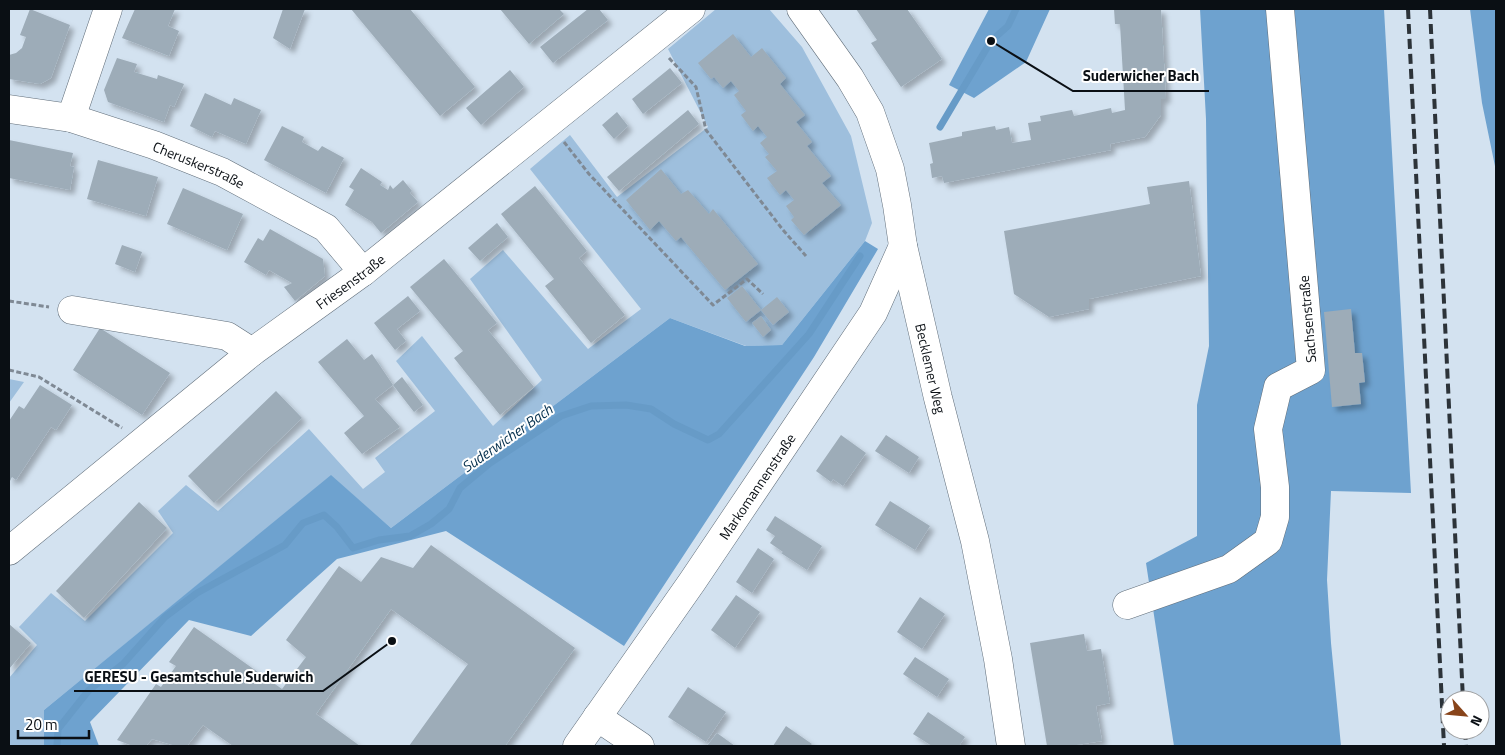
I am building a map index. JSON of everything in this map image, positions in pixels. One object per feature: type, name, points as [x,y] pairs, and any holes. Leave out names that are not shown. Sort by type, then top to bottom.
[{"type":"street","points":[[71,118],[108,9]]},
{"type":"street","name":"Friesenstraße","points":[[9,551],[252,352],[363,272],[691,9]]},
{"type":"street","name":"Becklemer Weg","points":[[801,9],[850,78],[870,112],[890,169],[903,246],[938,398],[975,541],[998,659],[1012,746]]},
{"type":"street","name":"Sachsenstraße","points":[[1128,605],[1229,569],[1268,541],[1275,517],[1275,487],[1268,429],[1278,386],[1312,370],[1280,9]]},
{"type":"street","name":"Cheruskerstraße","points":[[9,109],[71,118],[154,145],[222,172],[326,228],[363,272]]},
{"type":"street","name":"Markomannenstraße","points":[[577,746],[692,582],[873,313],[903,246]]},
{"type":"street","points":[[72,310],[227,336],[252,352]]},
{"type":"street","points":[[597,717],[640,746]]},
{"type":"path","points":[[652,40],[696,87],[706,130],[783,230],[806,256]]},
{"type":"path","points":[[550,123],[589,174],[713,305],[747,280],[763,294]]},
{"type":"path","points":[[9,300],[72,310]]},
{"type":"path","points":[[9,370],[39,377],[143,441]]},
{"type":"shaded area","points":[[716,9],[769,9],[802,47],[851,136],[872,223],[865,241],[782,345],[746,346],[670,318],[391,528],[331,476],[44,710],[44,746],[9,746],[9,678],[37,645],[19,627],[51,593],[85,621],[173,533],[158,511],[186,485],[218,511],[309,429],[363,489],[385,472],[375,458],[435,411],[396,361],[422,336],[493,426],[542,380],[470,279],[503,250],[588,349],[641,309],[530,169],[570,135],[617,197],[708,127],[668,49]]},
{"type":"shaded area","points":[[989,9],[1050,9],[1026,62],[974,98],[949,85]]},
{"type":"shaded area","points":[[1200,9],[1384,9],[1411,493],[1331,491],[1327,580],[1341,746],[1174,746],[1146,563],[1197,536],[1197,405],[1209,346],[1206,119]]},
{"type":"shaded area","points":[[1470,9],[1496,9],[1496,171],[1482,103]]},
{"type":"shaded area","points":[[865,241],[878,249],[814,357],[624,646],[446,531],[337,559],[251,636],[189,620],[90,722],[99,746],[44,746],[44,710],[331,475],[391,528],[670,318],[745,346],[782,345]]},
{"type":"shaded area","points":[[9,379],[24,382],[9,403]]},
{"type":"building","points":[[30,9],[70,25],[51,78],[40,84],[9,79],[9,55],[16,53],[22,48],[26,37],[20,35]]},
{"type":"building","points":[[135,9],[175,9],[168,26],[179,31],[169,56],[122,38]]},
{"type":"building","points":[[283,9],[305,9],[290,49],[273,38]]},
{"type":"building","points":[[351,9],[410,9],[475,87],[440,116]]},
{"type":"building","points":[[500,9],[559,9],[564,14],[529,44]]},
{"type":"building","points":[[588,9],[599,9],[608,20],[553,63],[540,47]]},
{"type":"building","points":[[856,9],[907,9],[942,59],[901,87],[871,43],[877,40]]},
{"type":"building","points":[[1114,9],[1161,9],[1166,99],[1161,99],[1161,115],[1145,137],[1110,144],[1111,150],[944,183],[942,176],[932,178],[930,164],[933,163],[929,143],[962,136],[962,132],[995,126],[996,130],[1009,127],[1012,143],[1031,140],[1028,123],[1041,121],[1040,116],[1072,110],[1074,116],[1111,108],[1112,113],[1125,110],[1120,24],[1115,24]]},
{"type":"building","points":[[733,34],[751,57],[762,48],[786,78],[780,84],[805,115],[796,122],[812,142],[807,146],[831,176],[822,183],[841,205],[804,235],[791,220],[794,217],[786,206],[794,200],[786,190],[780,195],[767,178],[777,171],[765,157],[769,154],[760,143],[767,137],[758,126],[753,131],[741,115],[746,111],[734,95],[739,91],[731,81],[723,88],[714,77],[711,79],[698,63]]},
{"type":"building","points":[[117,58],[137,64],[134,72],[157,79],[158,75],[184,84],[174,107],[170,105],[164,122],[108,102],[104,90]]},
{"type":"building","points":[[670,68],[682,83],[643,114],[632,99]]},
{"type":"building","points":[[510,70],[524,87],[481,125],[466,108]]},
{"type":"building","points":[[205,93],[231,105],[234,98],[261,110],[246,144],[215,131],[212,137],[190,126]]},
{"type":"building","points":[[688,110],[699,124],[619,191],[607,177]]},
{"type":"building","points":[[617,112],[628,126],[614,139],[602,125]]},
{"type":"building","points":[[282,126],[304,137],[302,142],[318,151],[322,146],[344,158],[326,193],[264,160]]},
{"type":"building","points":[[9,140],[73,153],[70,166],[74,167],[70,190],[9,178]]},
{"type":"building","points":[[98,160],[158,177],[146,216],[87,199]]},
{"type":"building","points":[[361,168],[382,182],[380,185],[388,190],[390,185],[393,189],[403,180],[412,191],[410,193],[418,202],[381,233],[372,222],[345,205],[354,190],[349,187]]},
{"type":"building","points":[[661,169],[681,194],[688,190],[709,214],[713,209],[758,264],[725,290],[681,237],[676,241],[659,221],[650,230],[626,200]]},
{"type":"building","points":[[1189,181],[1201,276],[1089,299],[1089,309],[1049,317],[1014,294],[1004,231],[1150,204],[1147,187]]},
{"type":"building","points":[[535,186],[587,251],[579,258],[625,315],[591,343],[545,286],[554,279],[501,214]]},
{"type":"building","points":[[183,188],[243,214],[227,250],[167,224]]},
{"type":"building","points":[[497,223],[508,237],[480,261],[468,248]]},
{"type":"building","points":[[270,229],[323,259],[325,276],[295,301],[284,287],[292,283],[269,270],[266,275],[244,262],[258,238],[263,241]]},
{"type":"building","points":[[122,245],[142,252],[135,272],[115,264]]},
{"type":"building","points":[[444,259],[497,323],[488,330],[534,387],[500,415],[454,358],[463,351],[410,287]]},
{"type":"building","points":[[742,286],[761,310],[746,322],[727,298]]},
{"type":"building","points":[[408,296],[420,311],[397,329],[406,341],[395,350],[374,323]]},
{"type":"building","points":[[777,297],[789,312],[773,325],[761,310]]},
{"type":"building","points":[[1351,309],[1355,353],[1362,353],[1365,382],[1359,383],[1361,404],[1332,407],[1324,312]]},
{"type":"building","points":[[761,316],[771,330],[763,337],[752,323]]},
{"type":"building","points":[[100,328],[170,373],[142,415],[73,370]]},
{"type":"building","points":[[347,339],[364,360],[372,354],[393,385],[375,399],[400,427],[362,454],[344,433],[364,416],[318,362]]},
{"type":"building","points":[[402,377],[423,405],[414,412],[393,385]]},
{"type":"building","points":[[40,385],[72,405],[56,430],[51,427],[16,480],[12,477],[9,483],[9,421],[19,406],[24,409]]},
{"type":"building","points":[[276,391],[302,418],[214,503],[188,476]]},
{"type":"building","points":[[841,435],[866,453],[843,486],[833,479],[831,482],[816,471]]},
{"type":"building","points":[[886,435],[919,457],[909,473],[875,451]]},
{"type":"building","points":[[890,501],[930,526],[915,550],[875,525]]},
{"type":"building","points":[[139,502],[167,528],[84,618],[56,591]]},
{"type":"building","points":[[775,516],[822,546],[807,570],[781,553],[783,552],[770,543],[775,536],[766,530]]},
{"type":"building","points":[[431,545],[575,648],[505,746],[409,746],[468,664],[391,609],[316,714],[360,746],[233,746],[203,725],[187,746],[176,746],[152,739],[146,746],[133,746],[117,740],[156,684],[161,687],[176,666],[169,662],[194,627],[282,689],[306,657],[286,640],[339,566],[361,582],[381,557],[413,568]]},
{"type":"building","points":[[758,548],[774,559],[752,593],[736,582]]},
{"type":"building","points":[[736,595],[760,612],[735,648],[711,630]]},
{"type":"building","points":[[920,597],[945,614],[922,649],[897,632]]},
{"type":"building","points":[[9,624],[31,643],[9,669]]},
{"type":"building","points":[[1084,634],[1087,651],[1101,649],[1110,703],[1096,706],[1102,741],[1070,746],[1047,746],[1030,643]]},
{"type":"building","points":[[915,657],[949,679],[937,697],[903,674]]},
{"type":"building","points":[[688,687],[726,712],[706,742],[668,717]]},
{"type":"building","points":[[928,712],[965,737],[959,746],[932,746],[913,734]]},
{"type":"building","points":[[786,726],[812,744],[810,746],[773,746]]},
{"type":"building","points":[[717,733],[735,746],[707,746]]},
{"type":"waterway","name":"Suderwicher Bach","points":[[940,127],[991,41],[1008,26],[1016,9]]},
{"type":"waterway","name":"Suderwicher Bach","points":[[57,746],[58,729],[89,690],[123,664],[165,617],[197,593],[285,545],[303,523],[324,515],[337,527],[353,548],[379,540],[410,536],[431,524],[449,509],[460,488],[490,463],[561,416],[591,406],[626,405],[651,409],[674,424],[708,440],[719,434],[809,334],[860,256]]},
{"type":"railway","points":[[1408,9],[1444,746]]},
{"type":"railway","points":[[1430,9],[1463,690]]},
{"type":"railway","points":[[1466,740],[1466,746]]},
{"type":"place","name":"Suderwicher Bach","points":[[991,41]]},
{"type":"place","name":"GERESU - Gesamtschule Suderwich","points":[[392,641]]}]
